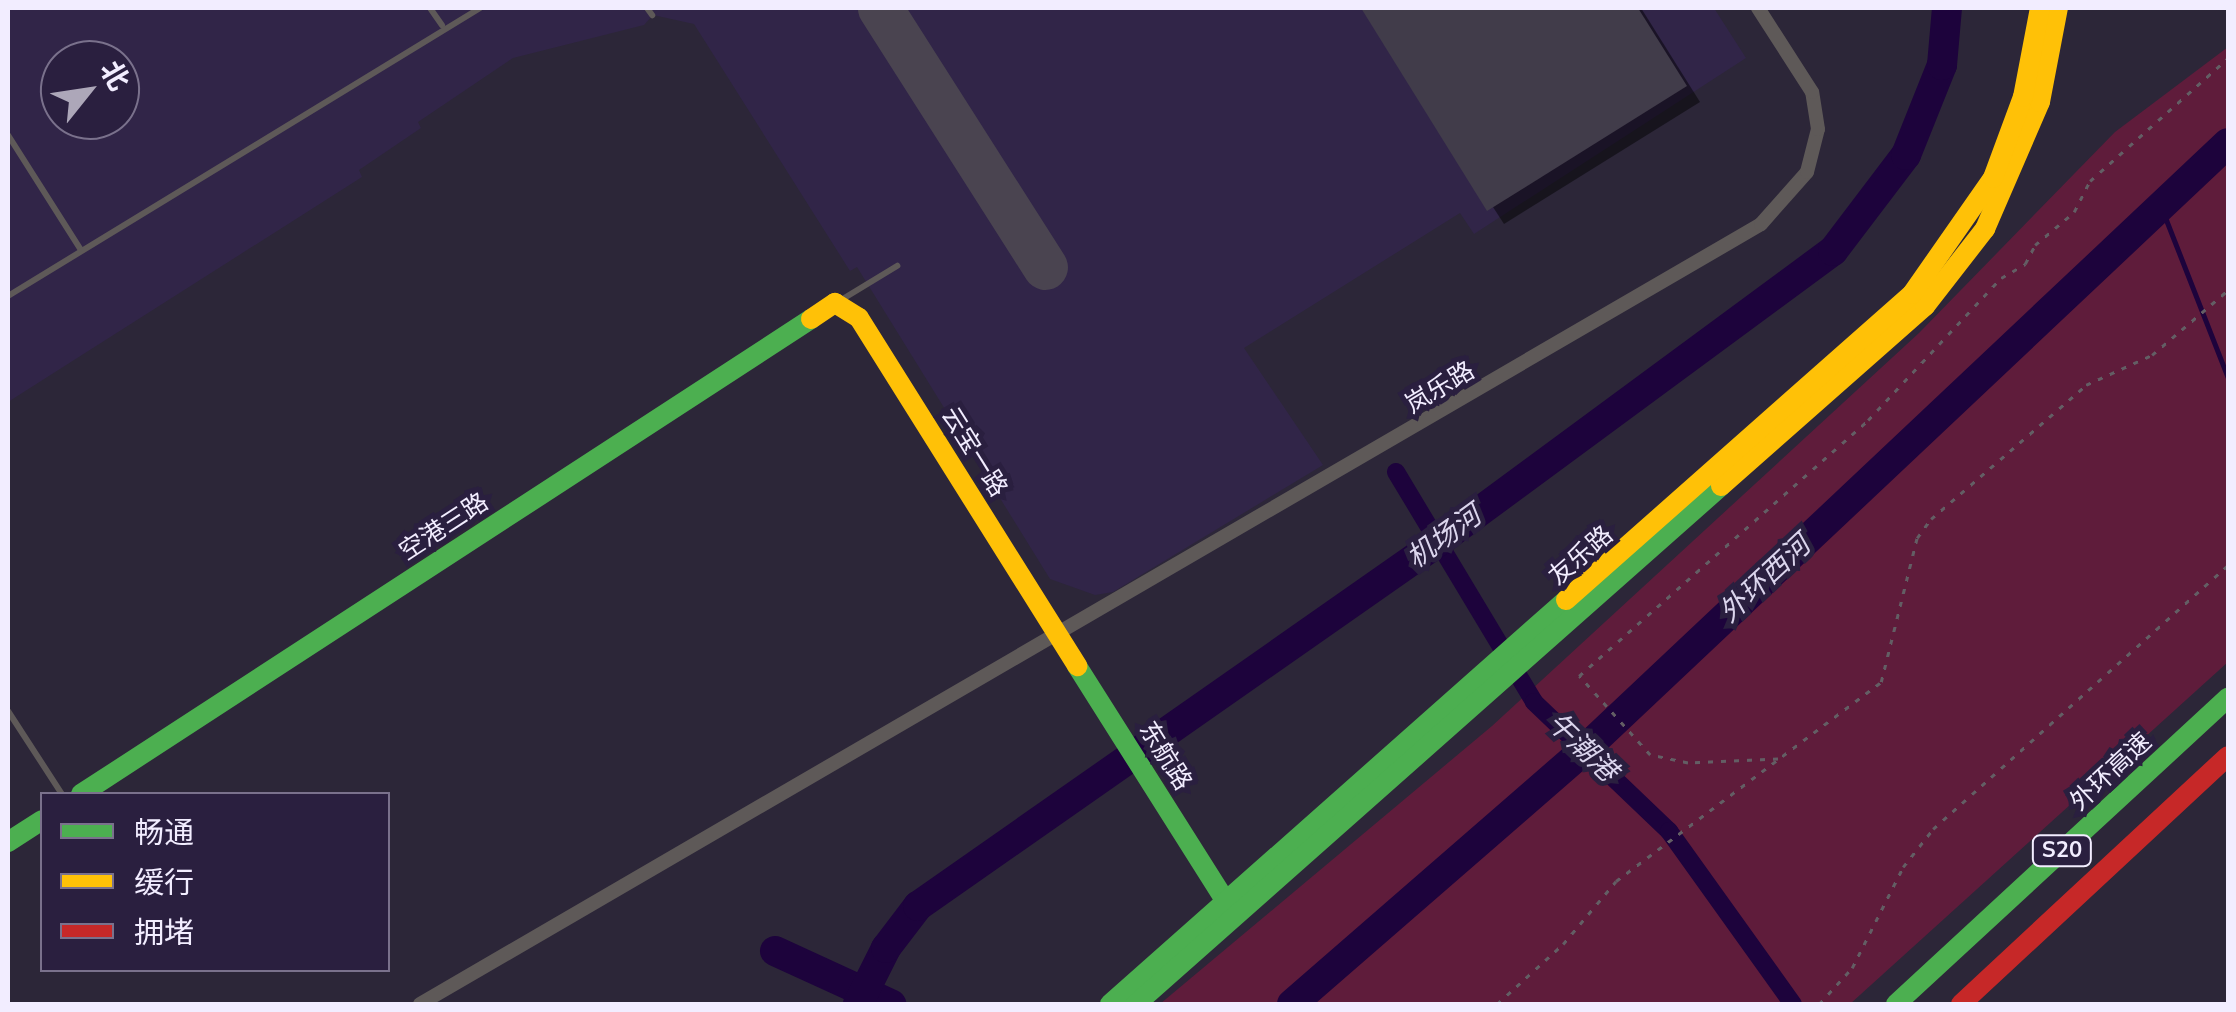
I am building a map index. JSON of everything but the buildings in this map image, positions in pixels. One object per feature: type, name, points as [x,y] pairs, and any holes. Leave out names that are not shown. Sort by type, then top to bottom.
[{"type":"main road","points":[[2032,99],[2040,8]]},
{"type":"main road","points":[[2032,99],[2058,8]]},
{"type":"main road","name":"友乐路","points":[[1136,1004],[1232,909],[1532,643],[1912,294],[1970,220],[2032,99]]},
{"type":"main road","name":"云宝一路","points":[[835,303],[859,318],[1061,637]]},
{"type":"main road","name":"空港三路","points":[[84,792],[835,303]]},
{"type":"main road","name":"东航路","points":[[1061,637],[1232,909]]},
{"type":"main road","name":"外环高速","points":[[1896,1004],[2228,698]]},
{"type":"main road","name":"S20","points":[[1962,1004],[2228,756]]},
{"type":"main road","points":[[8,842],[40,821]]},
{"type":"main road","points":[[1204,871],[1232,909]]},
{"type":"main road","name":"友乐路","points":[[1110,1004],[1232,909]]},
{"type":"street","name":"岚乐路","points":[[420,1004],[1061,637],[1762,224],[1796,190],[1815,151],[1812,92],[1758,8]]},
{"type":"lane","points":[[430,8],[442,25]]},
{"type":"lane","points":[[8,296],[442,25],[480,8]]},
{"type":"lane","points":[[8,136],[81,250]]},
{"type":"lane","points":[[835,303],[897,266]]},
{"type":"lane","points":[[8,710],[61,792]]},
{"type":"path","points":[[1778,759],[1688,763],[1650,754],[1579,676],[1868,420],[2001,278],[2025,264],[2035,245],[2074,212],[2090,180],[2228,58]]},
{"type":"path","points":[[1497,1004],[1645,860],[1881,682],[1917,538],[1931,519],[2086,385],[2152,355],[2228,290]]},
{"type":"path","points":[[1818,1004],[1852,968],[1903,867],[1933,829],[2228,565]]},
{"type":"shaded area","points":[[8,8],[1714,8],[1746,58],[1474,234],[1460,213],[1244,348],[1323,465],[1113,592],[1095,595],[1050,579],[857,267],[850,271],[694,24],[653,15],[644,25],[513,58],[418,122],[421,128],[359,170],[362,177],[8,402]]},
{"type":"shaded area","points":[[2228,47],[2228,662],[1850,1004],[1160,1004],[1492,726],[1919,333],[2115,132]]},
{"type":"waterway","name":"机场河","points":[[858,1004],[886,948],[918,906],[1438,542],[1833,251],[1906,155],[1942,65],[1947,8]]},
{"type":"waterway","name":"外环西河","points":[[1292,1004],[1583,751],[2228,143]]},
{"type":"waterway","points":[[2161,207],[2228,378]]},
{"type":"waterway","name":"午潮港","points":[[1396,472],[1534,702],[1669,831],[1793,1004]]},
{"type":"waterway","points":[[775,951],[891,1004]]},
{"type":"taxiway","points":[[880,8],[1045,267]]},
{"type":"traffic: fast","points":[[84,792],[811,319]]},
{"type":"traffic: fast","points":[[1136,1004],[1721,486]]},
{"type":"traffic: fast","points":[[1110,1004],[1566,600]]},
{"type":"traffic: fast","points":[[1077,666],[1226,902]]},
{"type":"traffic: fast","points":[[1896,1004],[2228,698]]},
{"type":"traffic: fast","points":[[8,842],[40,821]]},
{"type":"traffic: slow","points":[[1566,600],[1912,294],[1993,178],[2023,97],[2040,8]]},
{"type":"traffic: slow","points":[[1721,486],[1925,306],[1985,229],[2040,102],[2058,8]]},
{"type":"traffic: slow","points":[[811,319],[835,303],[859,318],[1077,666]]},
{"type":"traffic: jam","points":[[1961,1004],[2228,756]]}]
